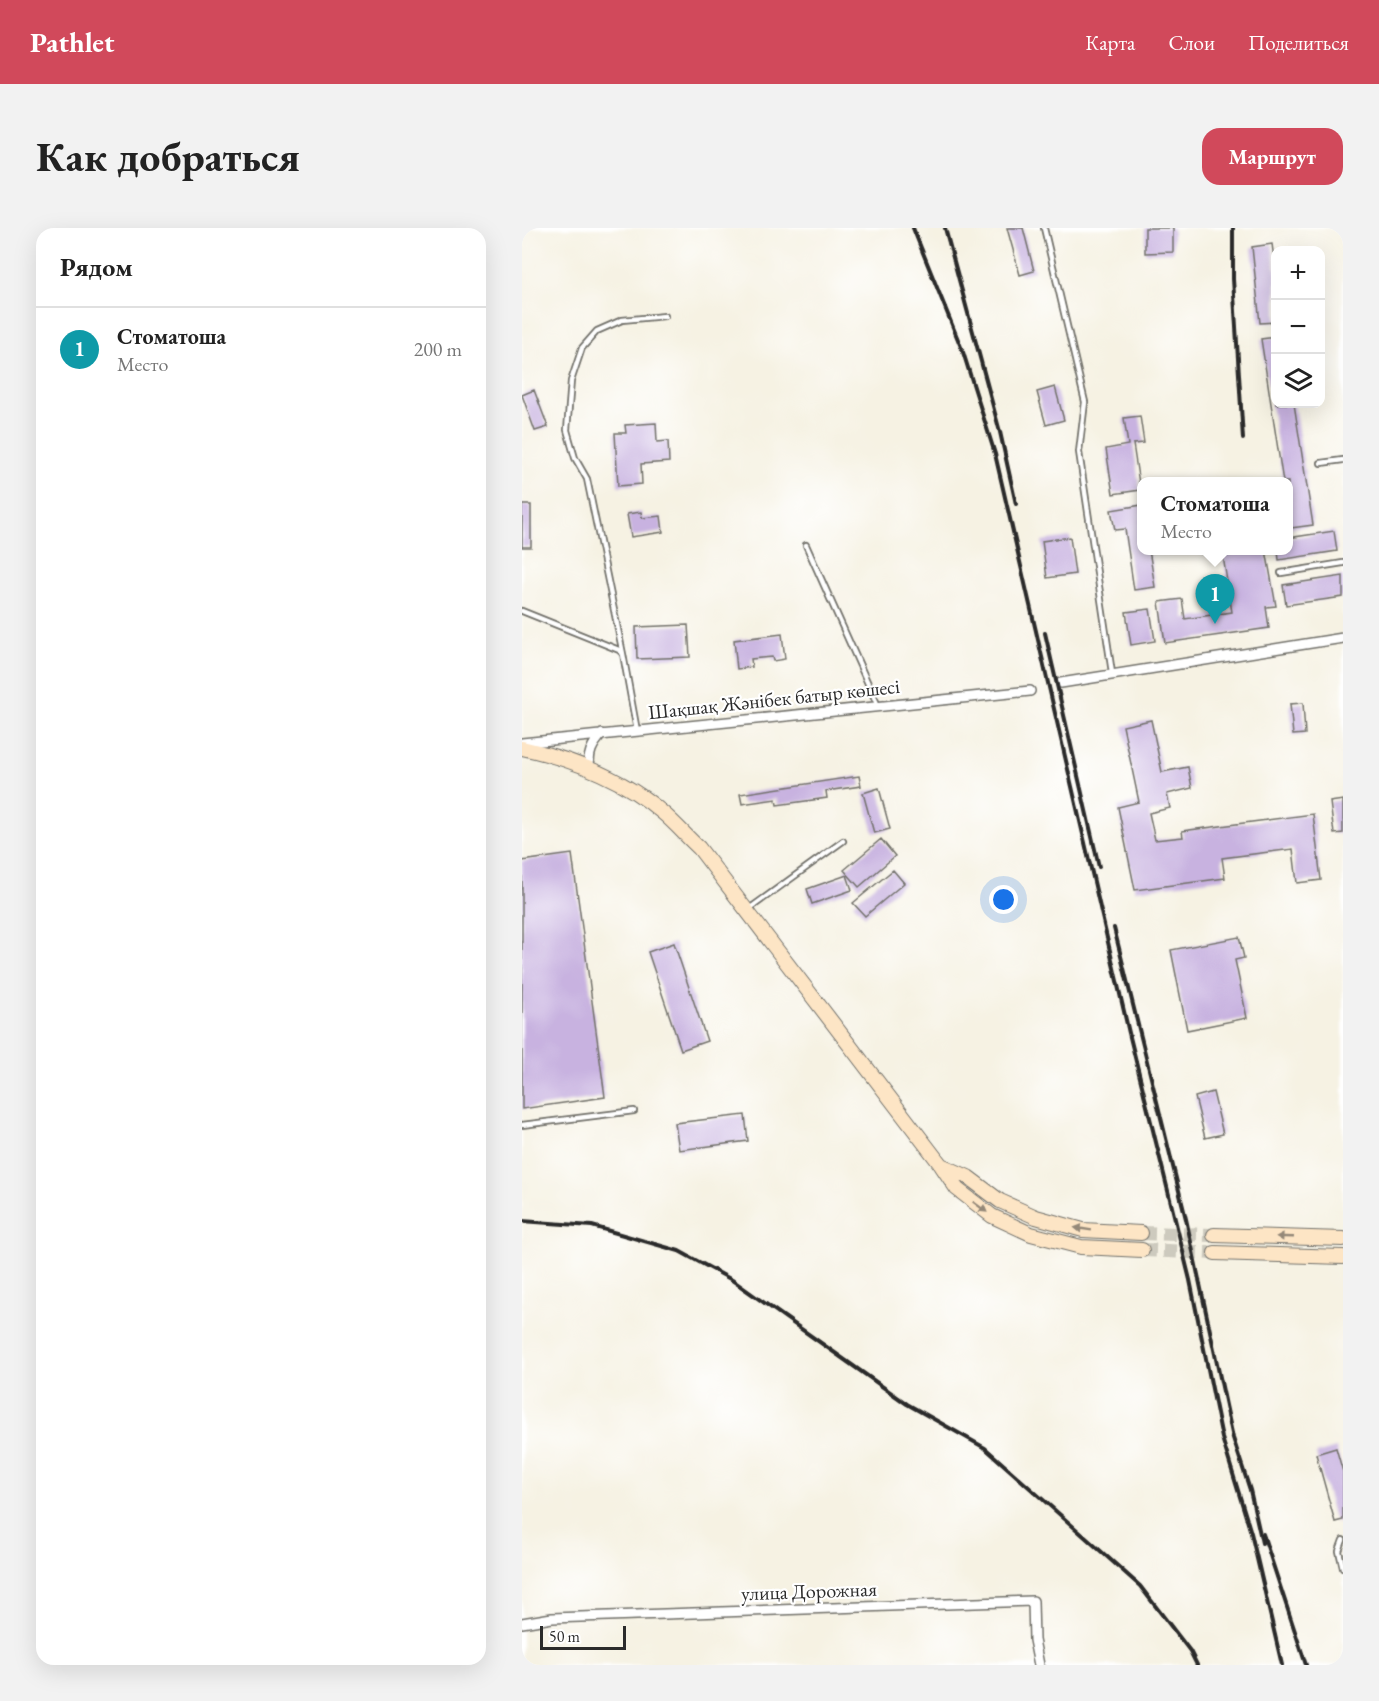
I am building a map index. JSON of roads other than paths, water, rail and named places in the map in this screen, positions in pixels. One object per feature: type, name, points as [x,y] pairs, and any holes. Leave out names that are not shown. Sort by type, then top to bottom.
[{"type":"main road","points":[[522,748],[553,755],[618,783],[662,812],[699,848],[957,1189],[992,1216],[1031,1234],[1081,1246],[1142,1250]]},
{"type":"main road","points":[[940,1165],[968,1177],[1000,1201],[1036,1217],[1083,1230],[1141,1233]]},
{"type":"main road","points":[[1214,1235],[1343,1239]]},
{"type":"main road","points":[[1215,1253],[1343,1257]]},
{"type":"street","points":[[1061,683],[1112,673],[1343,638]]},
{"type":"street","name":"Шақшақ Жәнібек батыр көшесі","points":[[522,743],[1030,691]]},
{"type":"street","points":[[590,769],[589,754],[602,734]]},
{"type":"street","name":"улица Дорожная","points":[[522,1623],[552,1618],[1033,1601],[1039,1665]]},
{"type":"lane","points":[[1044,228],[1085,402],[1079,452],[1112,673]]},
{"type":"lane","points":[[637,731],[587,479],[575,458],[567,430],[571,381],[582,348],[597,331],[622,320],[665,316]]},
{"type":"lane","points":[[1321,463],[1343,460]]},
{"type":"lane","points":[[806,545],[878,706]]},
{"type":"lane","points":[[1281,573],[1343,563]]},
{"type":"lane","points":[[522,611],[619,650],[623,654]]},
{"type":"lane","points":[[747,910],[843,841]]},
{"type":"lane","points":[[522,1125],[634,1111]]},
{"type":"lane","points":[[1343,1540],[1339,1551],[1343,1568]]},
{"type":"tunnel","points":[[1141,1233],[1214,1235]]},
{"type":"tunnel","points":[[1142,1250],[1215,1253]]},
{"type":"railway","points":[[913,228],[963,352],[995,454],[1129,1033],[1190,1280],[1222,1438],[1251,1533],[1282,1665]]},
{"type":"railway","points":[[945,228],[1000,432],[1016,504]]},
{"type":"railway","points":[[1233,228],[1233,279],[1243,439]]},
{"type":"railway","points":[[1045,633],[1099,867]]},
{"type":"railway","points":[[1114,928],[1186,1219],[1233,1438],[1250,1490],[1262,1543]]},
{"type":"railway","points":[[522,1221],[592,1226],[679,1251],[732,1280],[907,1404],[985,1448],[1140,1586],[1190,1651],[1197,1665]]},
{"type":"railway","points":[[1263,1534],[1306,1665]]},
{"type":"place","name":"Стоматоша","points":[[1215,624]]}]
